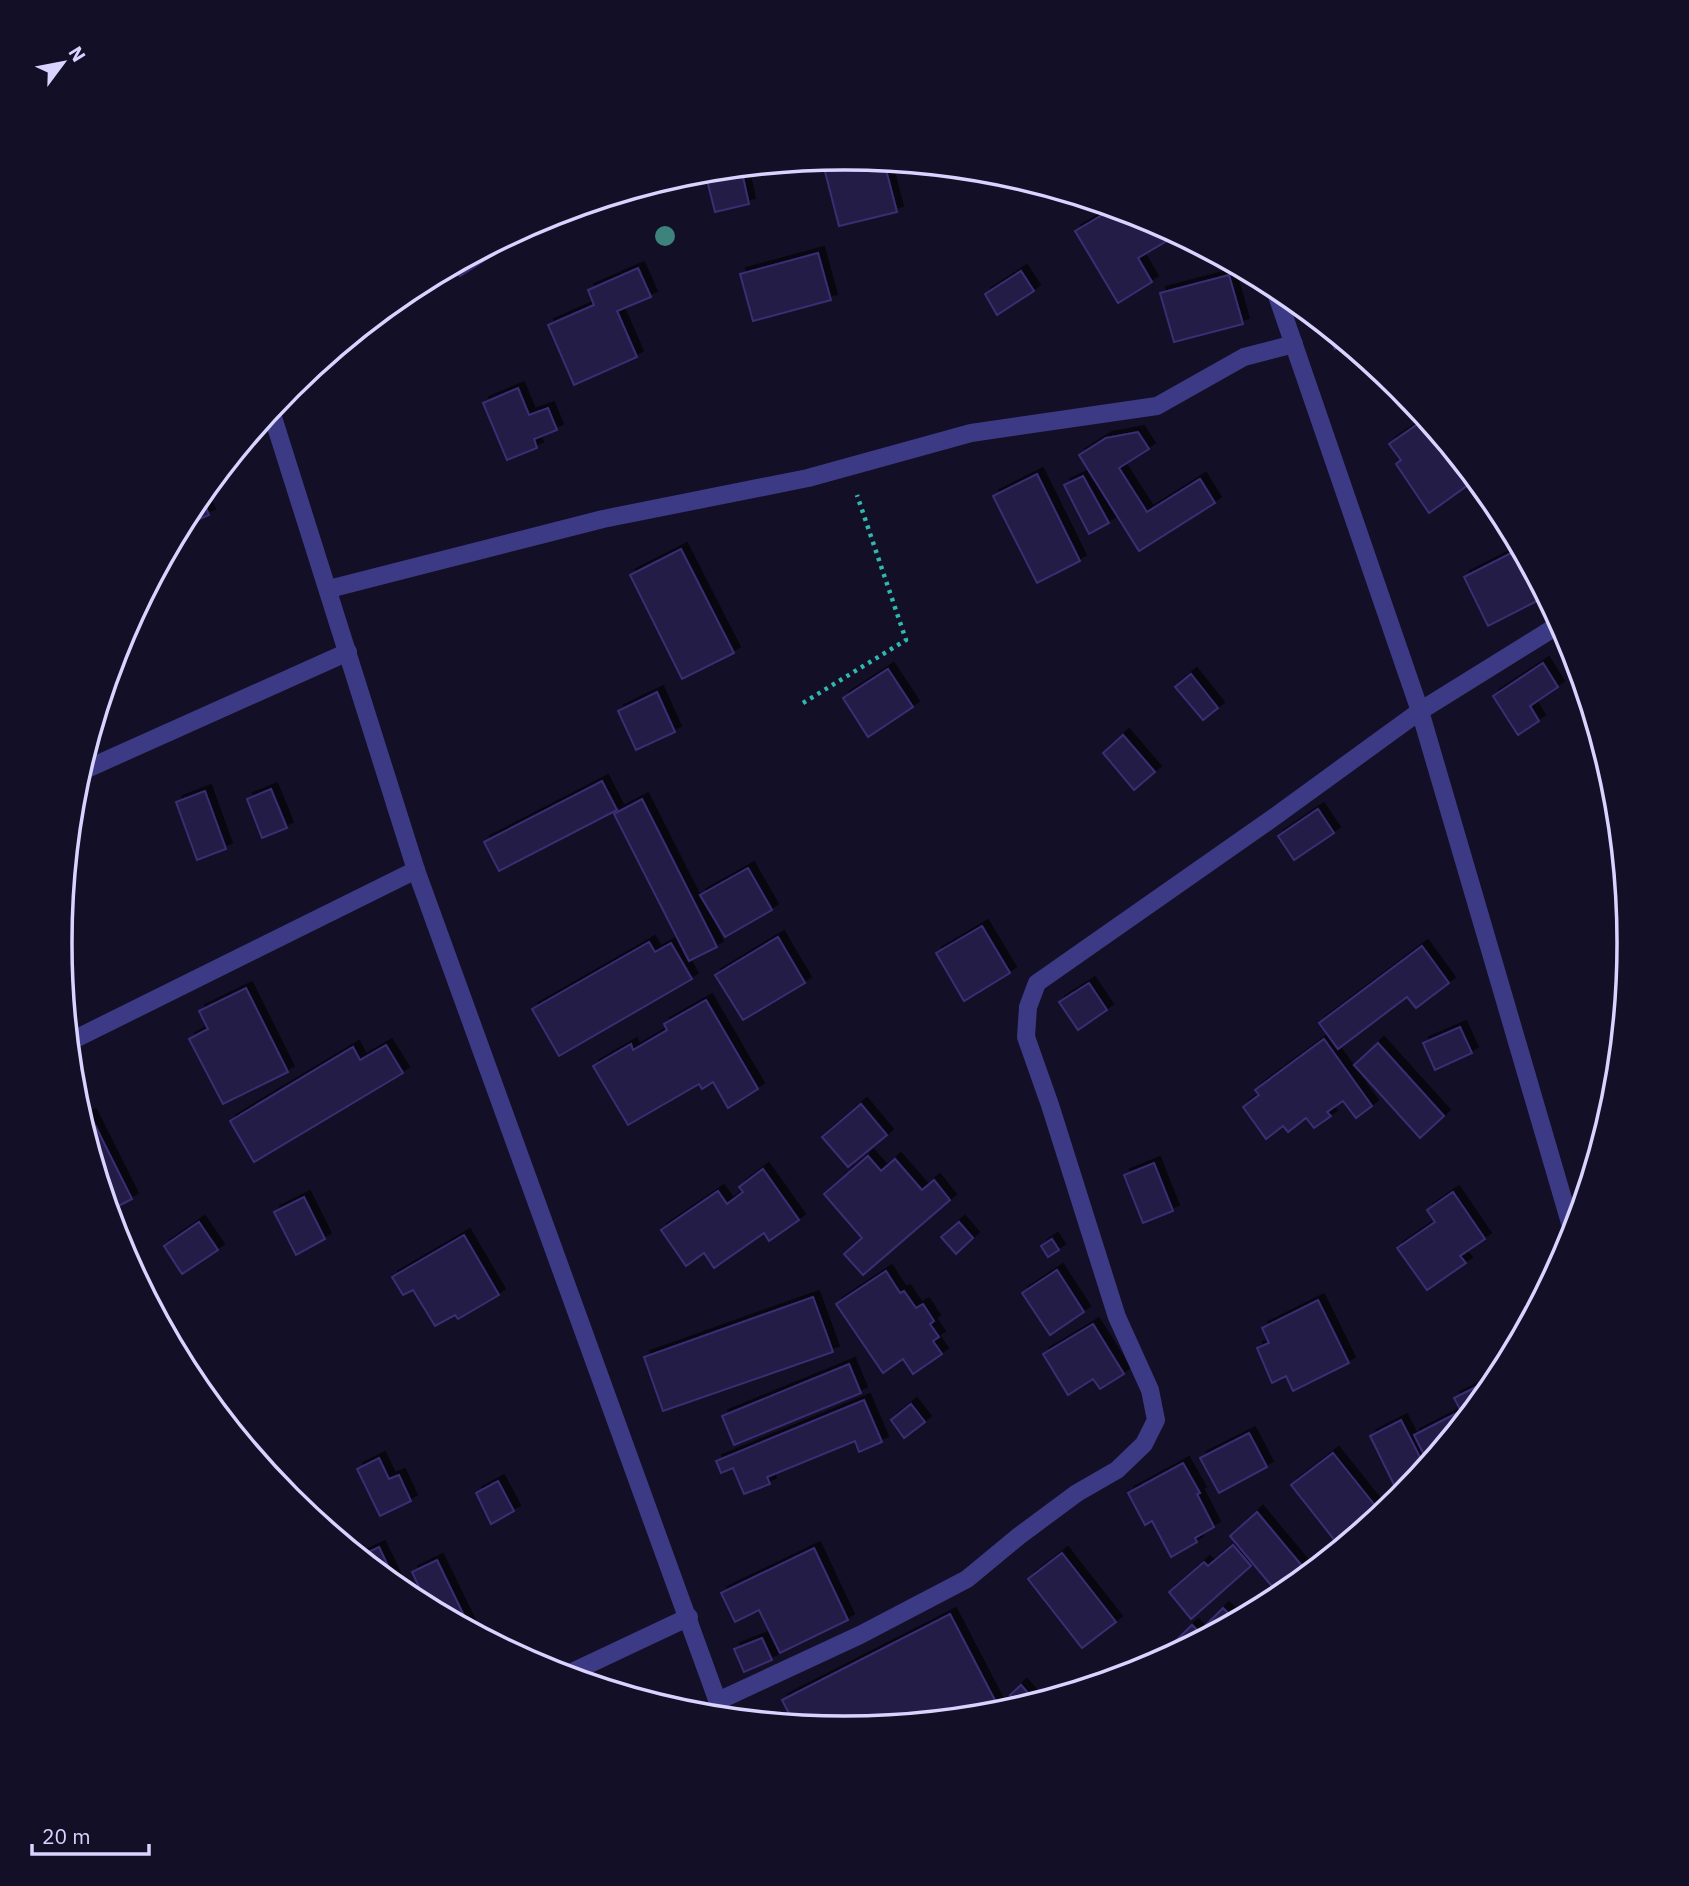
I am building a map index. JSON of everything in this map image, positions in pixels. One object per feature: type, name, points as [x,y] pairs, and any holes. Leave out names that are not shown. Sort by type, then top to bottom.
[{"type":"street","points":[[1280,304],[1420,711],[1567,1214]]},
{"type":"street","points":[[329,589],[603,519],[808,478],[971,433],[1157,406],[1244,357],[1294,344]]},
{"type":"street","points":[[275,422],[416,870],[720,1705]]},
{"type":"street","points":[[726,1706],[967,1579],[1077,1493],[1116,1470],[1144,1444],[1156,1420],[1150,1390],[1117,1317],[1026,1037],[1028,1007],[1037,983],[1420,711],[1551,630]]},
{"type":"street","points":[[93,766],[348,652]]},
{"type":"street","points":[[77,1038],[416,870]]},
{"type":"street","points":[[579,1669],[689,1617]]},
{"type":"path","points":[[803,703],[906,640],[848,467]]},
{"type":"building","points":[[825,171],[887,172],[897,212],[839,226]]},
{"type":"building","points":[[743,177],[749,204],[715,212],[708,183]]},
{"type":"building","points":[[1103,215],[1167,241],[1138,258],[1152,282],[1118,303],[1075,231]]},
{"type":"building","points":[[818,253],[831,300],[753,321],[740,274]]},
{"type":"building","points":[[489,258],[460,276],[459,274]]},
{"type":"building","points":[[638,268],[651,297],[617,311],[637,357],[574,385],[548,325],[594,305],[588,290]]},
{"type":"building","points":[[1021,271],[1034,291],[997,315],[985,294]]},
{"type":"building","points":[[1229,275],[1243,324],[1174,342],[1160,293]]},
{"type":"building","points":[[518,388],[529,415],[548,408],[557,430],[534,439],[537,448],[507,460],[483,403]]},
{"type":"building","points":[[1417,425],[1467,486],[1429,513],[1396,464],[1401,460],[1389,444]]},
{"type":"building","points":[[1138,432],[1149,449],[1119,468],[1147,512],[1200,479],[1215,503],[1139,551],[1079,455],[1106,438]]},
{"type":"building","points":[[1037,474],[1080,561],[1037,583],[993,496]]},
{"type":"building","points":[[1083,476],[1109,523],[1089,534],[1064,485]]},
{"type":"building","points":[[206,508],[209,515],[199,519]]},
{"type":"building","points":[[681,549],[734,653],[682,679],[630,575]]},
{"type":"building","points":[[1511,553],[1538,601],[1488,626],[1464,577]]},
{"type":"building","points":[[1543,663],[1558,687],[1530,706],[1539,721],[1518,735],[1493,696]]},
{"type":"building","points":[[888,669],[913,707],[868,737],[843,698]]},
{"type":"building","points":[[1191,674],[1218,708],[1203,720],[1175,687]]},
{"type":"building","points":[[657,692],[675,732],[636,750],[618,711]]},
{"type":"building","points":[[1123,735],[1155,772],[1134,790],[1103,753]]},
{"type":"building","points":[[602,781],[617,810],[499,871],[484,842]]},
{"type":"building","points":[[271,789],[287,828],[262,838],[247,799]]},
{"type":"building","points":[[205,791],[226,849],[197,860],[176,802]]},
{"type":"building","points":[[642,799],[717,947],[689,961],[614,814]]},
{"type":"building","points":[[1318,809],[1334,833],[1294,860],[1278,836]]},
{"type":"building","points":[[748,868],[772,910],[725,937],[700,895]]},
{"type":"building","points":[[982,926],[1010,973],[964,1001],[936,953]]},
{"type":"building","points":[[778,937],[805,983],[743,1020],[715,975]]},
{"type":"building","points":[[649,942],[655,952],[671,943],[692,979],[559,1056],[532,1009]]},
{"type":"building","points":[[1422,946],[1449,983],[1416,1008],[1407,997],[1338,1049],[1319,1023]]},
{"type":"building","points":[[1089,983],[1107,1010],[1078,1030],[1059,1002]]},
{"type":"building","points":[[246,988],[288,1072],[223,1104],[189,1039],[208,1029],[199,1011]]},
{"type":"building","points":[[706,1000],[758,1089],[728,1108],[713,1082],[702,1089],[699,1084],[628,1125],[593,1066],[631,1044],[633,1050],[667,1030],[664,1024]]},
{"type":"building","points":[[1460,1027],[1472,1053],[1435,1070],[1423,1043]]},
{"type":"building","points":[[1324,1039],[1372,1106],[1356,1118],[1343,1101],[1327,1112],[1331,1116],[1314,1128],[1306,1118],[1288,1132],[1283,1126],[1266,1139],[1243,1107],[1259,1095],[1255,1090]]},
{"type":"building","points":[[1378,1043],[1444,1116],[1420,1138],[1354,1065]]},
{"type":"building","points":[[386,1045],[403,1073],[254,1162],[230,1121],[353,1047],[360,1060]]},
{"type":"building","points":[[861,1104],[887,1135],[848,1167],[822,1137]]},
{"type":"building","points":[[93,1121],[132,1199],[119,1206]]},
{"type":"building","points":[[868,1156],[881,1171],[895,1159],[922,1190],[934,1180],[950,1200],[863,1275],[844,1254],[862,1238],[824,1194]]},
{"type":"building","points":[[1154,1163],[1173,1211],[1143,1223],[1124,1175]]},
{"type":"building","points":[[763,1169],[799,1220],[769,1241],[764,1233],[714,1268],[704,1253],[686,1266],[661,1230],[718,1191],[727,1204],[743,1192],[739,1187]]},
{"type":"building","points":[[1453,1192],[1485,1239],[1460,1256],[1466,1263],[1427,1290],[1397,1248],[1435,1222],[1427,1210]]},
{"type":"building","points":[[304,1197],[325,1239],[296,1255],[274,1212]]},
{"type":"building","points":[[199,1222],[218,1250],[182,1274],[164,1246]]},
{"type":"building","points":[[959,1222],[973,1238],[956,1254],[941,1237]]},
{"type":"building","points":[[464,1235],[499,1295],[458,1319],[455,1315],[435,1326],[413,1290],[403,1295],[392,1277]]},
{"type":"building","points":[[1052,1239],[1059,1250],[1048,1257],[1041,1246]]},
{"type":"building","points":[[1057,1270],[1084,1312],[1050,1335],[1022,1293]]},
{"type":"building","points":[[886,1271],[900,1293],[904,1291],[916,1308],[923,1304],[934,1321],[930,1324],[939,1337],[933,1341],[942,1354],[913,1374],[903,1359],[883,1373],[836,1304]]},
{"type":"building","points":[[813,1297],[833,1352],[663,1411],[644,1357]]},
{"type":"building","points":[[1318,1300],[1349,1363],[1293,1391],[1286,1376],[1272,1383],[1257,1348],[1269,1343],[1262,1328]]},
{"type":"building","points":[[1093,1324],[1124,1374],[1100,1389],[1093,1379],[1068,1395],[1043,1354]]},
{"type":"building","points":[[849,1364],[861,1393],[734,1445],[722,1416]]},
{"type":"building","points":[[1477,1387],[1460,1410],[1454,1398]]},
{"type":"building","points":[[864,1400],[882,1442],[859,1452],[855,1441],[767,1477],[770,1484],[744,1494],[733,1468],[721,1473],[716,1461]]},
{"type":"building","points":[[911,1404],[925,1422],[904,1438],[891,1420]]},
{"type":"building","points":[[1459,1412],[1424,1454],[1414,1435]]},
{"type":"building","points":[[1401,1420],[1420,1458],[1394,1485],[1370,1436]]},
{"type":"building","points":[[1249,1433],[1267,1467],[1219,1493],[1200,1458]]},
{"type":"building","points":[[1333,1453],[1374,1505],[1334,1540],[1291,1485]]},
{"type":"building","points":[[379,1458],[389,1479],[399,1475],[411,1501],[380,1516],[357,1469]]},
{"type":"building","points":[[1183,1463],[1200,1493],[1197,1494],[1214,1527],[1195,1538],[1197,1542],[1171,1557],[1152,1521],[1145,1525],[1128,1493]]},
{"type":"building","points":[[498,1481],[514,1511],[491,1524],[476,1493]]},
{"type":"building","points":[[1257,1512],[1302,1566],[1272,1587],[1230,1536]]},
{"type":"building","points":[[1233,1545],[1251,1566],[1191,1619],[1169,1592],[1204,1562],[1208,1566]]},
{"type":"building","points":[[379,1547],[388,1566],[374,1556],[369,1552]]},
{"type":"building","points":[[814,1548],[848,1620],[780,1653],[759,1610],[735,1622],[721,1593]]},
{"type":"building","points":[[1062,1553],[1116,1622],[1082,1648],[1028,1579]]},
{"type":"building","points":[[437,1560],[464,1615],[420,1589],[412,1572]]},
{"type":"building","points":[[1223,1608],[1228,1613],[1205,1626]]},
{"type":"building","points":[[950,1614],[995,1701],[895,1714],[844,1716],[789,1714],[782,1700]]},
{"type":"building","points":[[1192,1625],[1197,1630],[1176,1641]]},
{"type":"building","points":[[762,1638],[772,1660],[744,1672],[734,1649]]},
{"type":"building","points":[[1021,1685],[1028,1693],[1012,1697],[1010,1695]]}]
